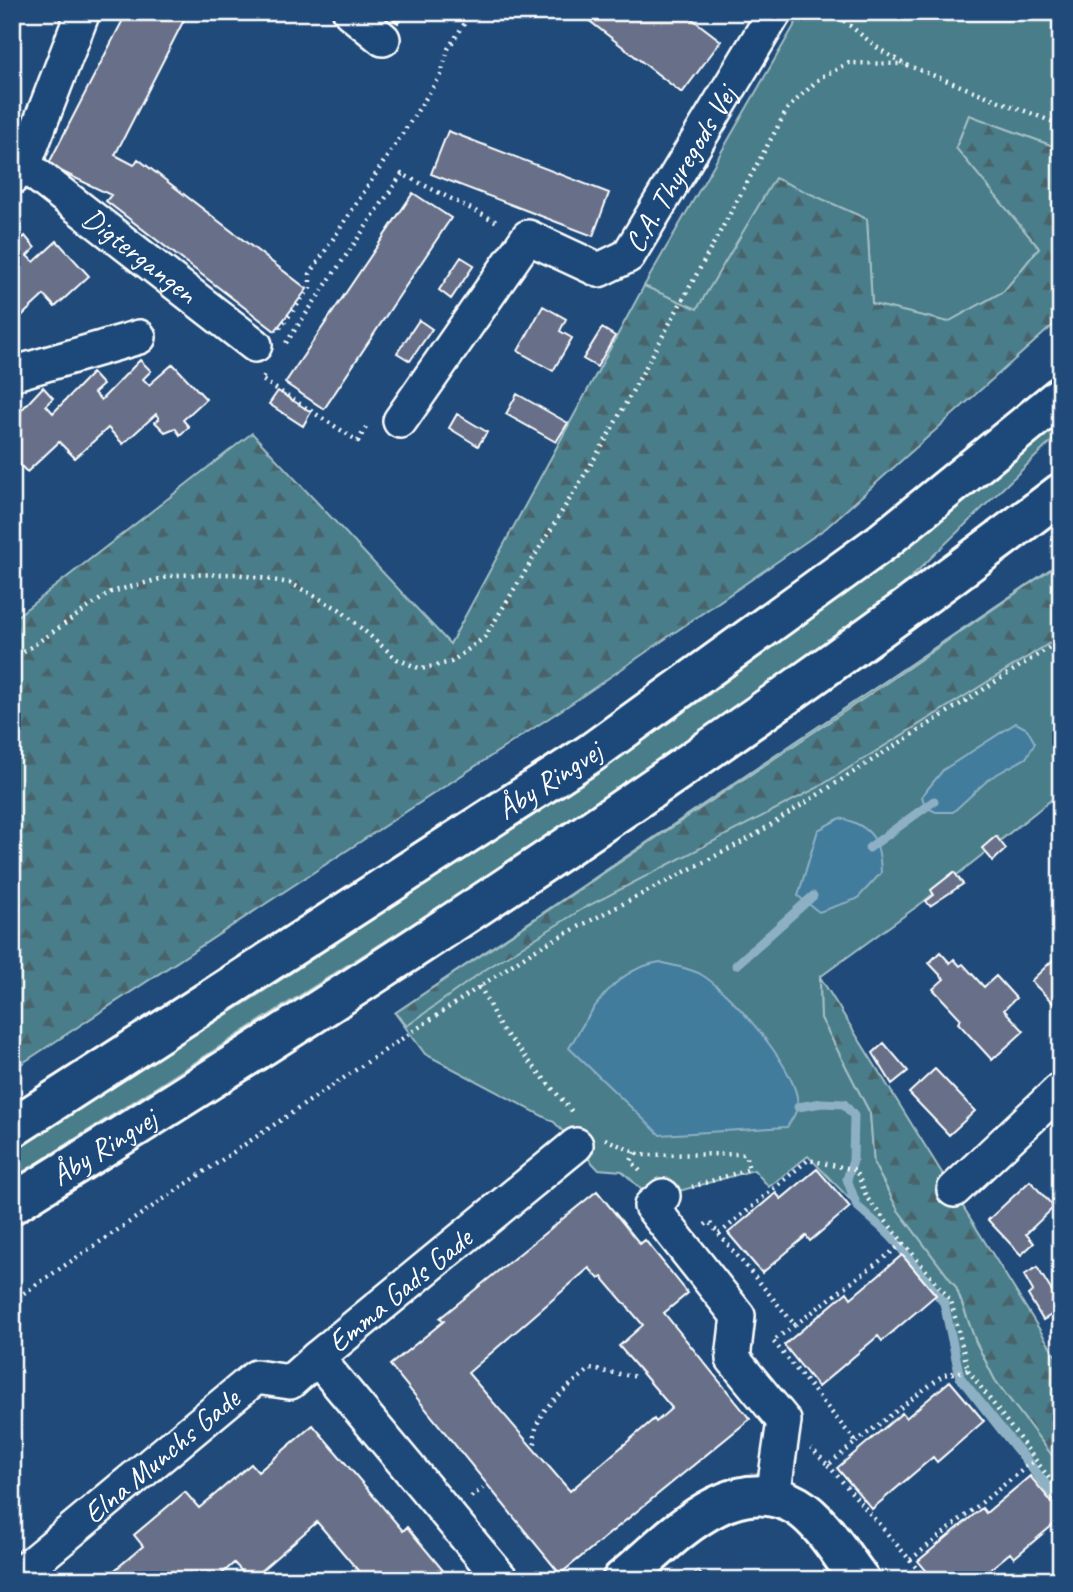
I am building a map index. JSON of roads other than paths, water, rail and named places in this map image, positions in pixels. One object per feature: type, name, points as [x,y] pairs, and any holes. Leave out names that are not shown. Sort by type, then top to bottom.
[{"type":"main road","name":"Åby Ringvej","points":[[12,1128],[591,753],[882,541],[1061,396]]},
{"type":"main road","name":"Åby Ringvej","points":[[12,1204],[448,927],[626,808],[920,601],[1061,493]]},
{"type":"main road","points":[[622,1580],[709,1509],[738,1496],[773,1496],[799,1507],[860,1580]]},
{"type":"street","name":"Digtergangen","points":[[83,12],[18,172],[270,352]]},
{"type":"street","points":[[350,12],[383,38]]},
{"type":"street","name":"C.A. Thyregods Vej","points":[[400,421],[528,237],[599,270],[628,256],[775,12]]},
{"type":"street","points":[[12,374],[139,337]]},
{"type":"street","points":[[954,1190],[1061,1089]]},
{"type":"street","name":"Emma Gads Gade","points":[[502,1580],[317,1358],[587,1135]]},
{"type":"street","points":[[663,1196],[651,1206],[738,1316],[733,1359],[784,1421],[773,1496]]},
{"type":"street","name":"Elna Munchs Gade","points":[[12,1580],[256,1377],[290,1382],[317,1358]]},
{"type":"water","points":[[1016,723],[1027,729],[1035,743],[1026,758],[990,778],[953,812],[936,812],[925,807],[922,796],[943,770]]},
{"type":"water","points":[[840,818],[860,825],[872,836],[879,852],[881,873],[857,899],[819,912],[798,896],[818,830]]},
{"type":"water","points":[[660,962],[702,975],[729,998],[763,1036],[778,1056],[796,1094],[797,1108],[787,1127],[660,1135],[569,1048],[595,1006],[616,983],[643,966]]},
{"type":"waterway","points":[[869,848],[934,801]]},
{"type":"waterway","points":[[736,965],[813,896]]},
{"type":"waterway","points":[[798,1107],[822,1103],[844,1104],[854,1116],[853,1161],[847,1179],[857,1206],[892,1237],[944,1303],[960,1377],[1061,1503]]}]
